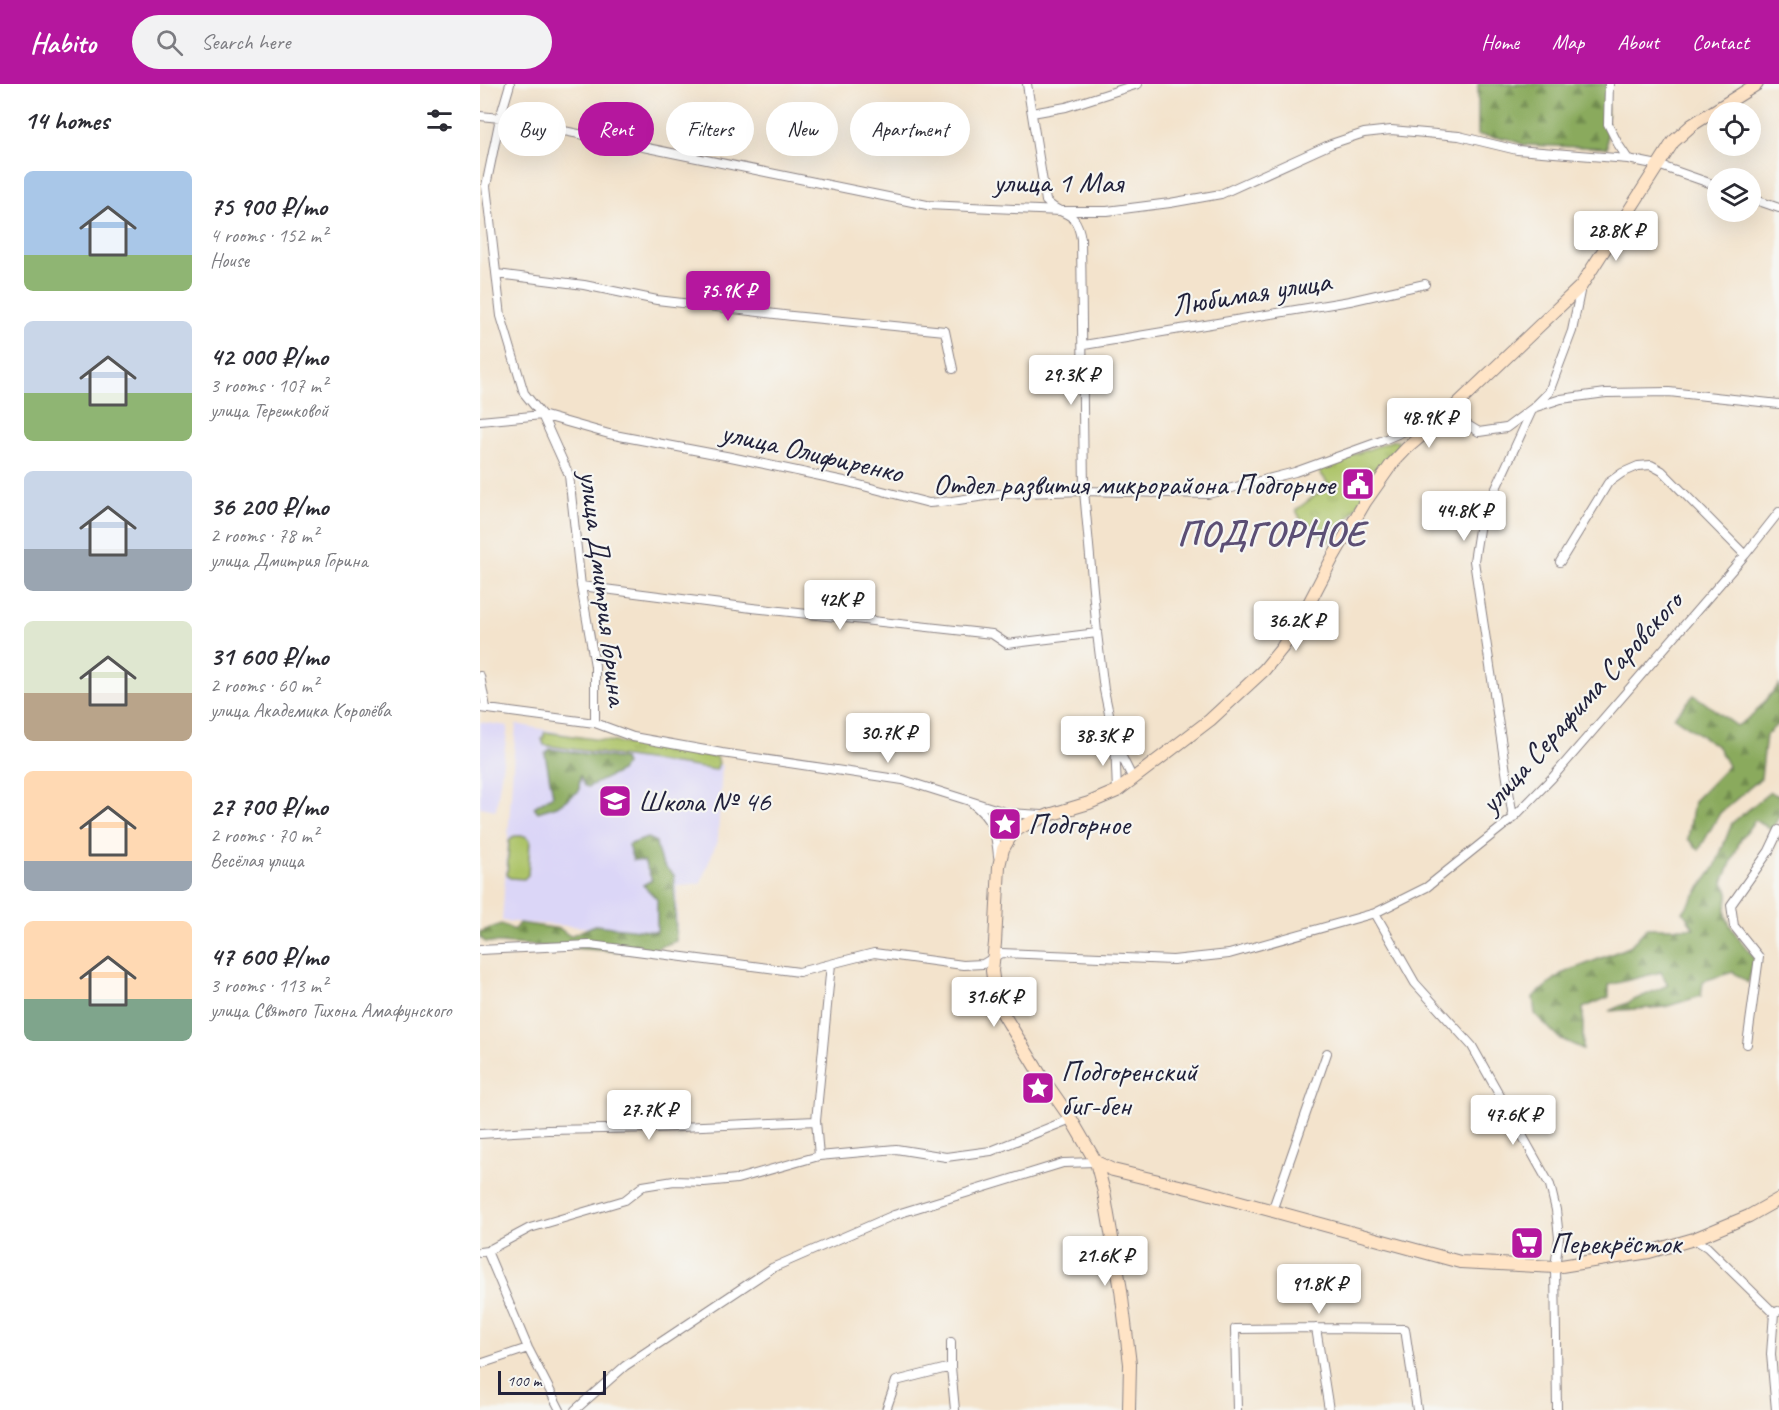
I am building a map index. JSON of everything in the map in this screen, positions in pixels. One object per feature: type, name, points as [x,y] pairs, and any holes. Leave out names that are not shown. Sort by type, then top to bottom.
[{"type":"street","name":"улица Дмитрия Горина","points":[[505,102],[510,84]]},
{"type":"street","points":[[1028,84],[1046,201],[1051,207],[1069,214],[1080,228],[1083,252],[1084,491],[1104,690],[1115,742],[1117,791]]},
{"type":"street","points":[[1032,113],[1066,107],[1138,84]]},
{"type":"street","points":[[1609,84],[1608,124],[1628,159]]},
{"type":"street","points":[[1581,286],[1572,331],[1549,392],[1533,408],[1506,428],[1479,432],[1448,413],[1581,286],[1673,142],[1692,125],[1757,84]]},
{"type":"street","name":"улица 1 Мая","points":[[480,116],[498,118]]},
{"type":"street","name":"улица Дмитрия Горина","points":[[498,128],[486,186],[501,316],[524,393],[542,416],[569,475],[581,586],[595,666],[595,723],[633,737],[722,753],[903,780],[1008,813],[1049,815],[1089,803],[1117,791],[1133,779],[1210,720],[1264,670],[1282,648],[1306,609],[1337,549],[1365,502],[1391,465],[1448,413]]},
{"type":"street","name":"улица 1 Мая","points":[[566,131],[927,205],[1061,211],[1107,211],[1221,195],[1331,144],[1365,133],[1391,130],[1459,136],[1517,150],[1628,159],[1658,165],[1707,182]]},
{"type":"street","points":[[1761,202],[1779,208]]},
{"type":"street","points":[[497,274],[584,285],[657,300],[945,331],[953,369]]},
{"type":"street","name":"Любимая улица","points":[[1084,345],[1350,301],[1425,284]]},
{"type":"street","points":[[1514,818],[1474,561],[1480,523],[1533,408],[1561,399],[1606,393],[1669,392],[1779,404]]},
{"type":"street","name":"улица Олифиренко","points":[[480,421],[542,416],[609,434],[844,481],[928,503],[998,495],[1084,491],[1208,494],[1295,472],[1381,441],[1448,413]]},
{"type":"street","points":[[1560,561],[1608,483],[1638,466],[1651,465],[1662,471],[1745,555]]},
{"type":"street","name":"улица Серафима Саровского","points":[[480,950],[590,945],[799,972],[874,953],[963,965],[983,964],[1001,953],[1173,960],[1229,954],[1375,913],[1427,886],[1514,818],[1552,778],[1745,555],[1779,512]]},
{"type":"street","points":[[581,586],[752,608],[992,634],[1007,644],[1097,633]]},
{"type":"street","points":[[480,676],[483,708],[595,723]]},
{"type":"street","points":[[1115,742],[1133,779]]},
{"type":"street","points":[[967,800],[983,813],[999,834],[1003,835],[1049,815]]},
{"type":"street","points":[[999,866],[993,825],[995,818],[1001,813],[1008,813],[1016,821],[1016,829],[1003,849],[999,866],[993,986],[1002,1012],[1041,1076],[1071,1119],[1095,1162],[1104,1192],[1121,1290],[1130,1364],[1129,1410]]},
{"type":"street","points":[[1747,1044],[1759,957],[1734,926],[1731,905],[1769,851],[1779,830]]},
{"type":"street","points":[[1375,913],[1415,983],[1472,1046],[1550,1185],[1556,1209],[1559,1238],[1555,1267],[1557,1410]]},
{"type":"street","points":[[819,1156],[816,1121],[831,964]]},
{"type":"street","points":[[1272,1211],[1327,1053]]},
{"type":"street","points":[[560,1410],[483,1251],[530,1228],[625,1200],[643,1186],[674,1181],[704,1182],[736,1179],[819,1156],[896,1149],[946,1157],[991,1151],[1071,1119]]},
{"type":"street","points":[[480,1134],[816,1121]]},
{"type":"street","points":[[575,1410],[625,1366],[772,1268],[894,1215],[1063,1163],[1095,1162],[1113,1170],[1200,1191],[1460,1262],[1555,1267],[1649,1252],[1694,1239],[1749,1216],[1779,1199]]},
{"type":"street","points":[[1694,1239],[1707,1247],[1777,1312],[1771,1354],[1776,1410]]},
{"type":"street","points":[[1316,1328],[1329,1410]]},
{"type":"street","points":[[1238,1410],[1235,1329],[1316,1328],[1405,1329],[1417,1410]]},
{"type":"street","points":[[951,1342],[955,1410]]},
{"type":"street","points":[[480,1364],[528,1348]]},
{"type":"street","points":[[886,1410],[896,1381],[951,1367]]},
{"type":"shaded area","points":[[480,722],[508,726],[496,810],[480,807]]},
{"type":"shaded area","name":"Школа № 46","points":[[516,724],[722,765],[718,838],[701,883],[677,886],[677,934],[502,921]]},
{"type":"green space","points":[[1478,84],[1607,84],[1607,148],[1524,145],[1509,139],[1478,135]]},
{"type":"green space","points":[[1394,440],[1398,441],[1398,445],[1332,543],[1302,522],[1296,510],[1329,485],[1317,468]]},
{"type":"green space","points":[[1779,685],[1779,723],[1766,735],[1761,778],[1720,813],[1699,850],[1688,839],[1694,801],[1728,766],[1718,747],[1674,717],[1694,695],[1737,726],[1753,715]]},
{"type":"green space","points":[[545,732],[717,757],[719,763],[716,770],[544,745],[542,739]]},
{"type":"green space","points":[[550,749],[623,759],[625,765],[621,771],[588,787],[585,786],[580,775],[579,791],[557,806],[538,812],[534,807],[553,795],[545,754]]},
{"type":"green space","points":[[1770,792],[1779,796],[1779,816],[1772,830],[1755,820],[1741,839],[1723,882],[1728,896],[1727,919],[1755,958],[1748,983],[1733,972],[1703,981],[1701,996],[1665,1007],[1609,1011],[1668,985],[1661,972],[1609,985],[1609,997],[1583,1008],[1583,1049],[1559,1038],[1535,1014],[1533,997],[1561,974],[1629,947],[1647,928],[1694,928],[1683,912],[1715,867],[1732,823]]},
{"type":"green space","points":[[514,836],[525,836],[530,840],[528,875],[524,879],[510,878],[507,875],[509,841]]},
{"type":"green space","points":[[647,838],[656,842],[661,861],[674,875],[676,941],[644,953],[485,942],[480,937],[480,932],[501,924],[514,930],[519,923],[560,929],[570,936],[595,925],[657,932],[657,899],[643,885],[652,880],[644,861],[633,860],[628,845]]},
{"type":"place","name":"Отдел развития микрорайона Подгорное","points":[[1358,484]]},
{"type":"place","name":"Школа № 46","points":[[615,801]]},
{"type":"place","name":"Подгорное","points":[[1005,824]]},
{"type":"place","name":"Подгоренский биг-бен","points":[[1038,1088]]},
{"type":"place","name":"Перекрёсток","points":[[1527,1243]]},
{"type":"district","name":"ПОДГОРНОЕ","points":[[1272,532]]}]
